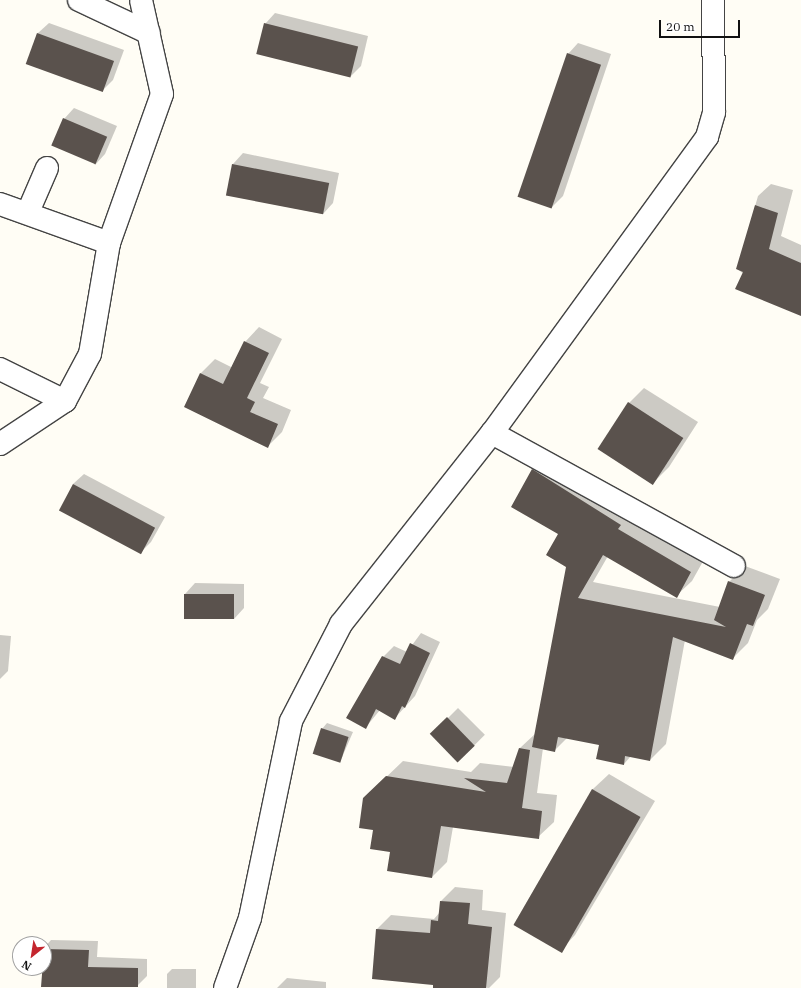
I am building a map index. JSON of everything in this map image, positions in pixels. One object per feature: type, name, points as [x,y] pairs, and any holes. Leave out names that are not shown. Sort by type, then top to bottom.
[{"type":"street","points":[[79,0],[150,33]]},
{"type":"street","points":[[0,444],[66,401],[90,354],[109,243],[162,94],[150,33],[141,0]]},
{"type":"street","points":[[226,988],[250,918],[291,721],[341,624],[492,433],[707,137],[714,112],[713,0]]},
{"type":"street","points":[[28,212],[48,168]]},
{"type":"street","points":[[0,204],[28,212],[109,243]]},
{"type":"street","points":[[0,369],[66,401]]},
{"type":"street","points":[[492,433],[734,566]]},
{"type":"building","points":[[264,23],[358,46],[350,78],[256,54]]},
{"type":"building","points":[[37,33],[114,61],[103,92],[26,64]]},
{"type":"building","points":[[567,53],[601,65],[552,208],[518,197]]},
{"type":"building","points":[[63,118],[107,137],[95,164],[51,146]]},
{"type":"building","points":[[232,164],[329,183],[323,214],[226,195]]},
{"type":"building","points":[[755,205],[778,213],[769,249],[801,263],[801,316],[735,289],[743,272],[736,269]]},
{"type":"building","points":[[244,341],[269,353],[247,398],[255,402],[250,412],[278,424],[268,448],[184,407],[200,373],[223,384]]},
{"type":"building","points":[[628,402],[683,438],[653,485],[598,449]]},
{"type":"building","points":[[532,469],[621,525],[618,529],[691,572],[677,598],[603,555],[578,598],[726,627],[714,620],[728,581],[765,595],[753,626],[747,624],[733,660],[673,637],[650,761],[625,756],[624,765],[596,759],[599,745],[558,737],[555,752],[532,747],[566,567],[546,555],[558,534],[511,507]]},
{"type":"building","points":[[73,484],[155,528],[141,554],[59,510]]},
{"type":"building","points":[[184,594],[234,594],[234,619],[184,619]]},
{"type":"building","points":[[410,643],[430,653],[405,708],[402,706],[395,720],[376,709],[366,729],[346,718],[382,656],[400,664]]},
{"type":"building","points":[[447,717],[475,746],[458,762],[430,734]]},
{"type":"building","points":[[321,728],[349,737],[340,763],[313,754]]},
{"type":"building","points":[[519,748],[530,750],[522,808],[542,811],[539,839],[441,826],[432,878],[387,871],[390,852],[370,849],[373,830],[359,828],[363,798],[386,776],[486,792],[464,778],[507,783]]},
{"type":"building","points":[[592,789],[640,817],[562,953],[514,925]]},
{"type":"building","points":[[440,901],[470,903],[468,924],[492,927],[486,988],[433,988],[433,985],[372,979],[376,929],[430,933],[431,920],[438,921]]},
{"type":"building","points":[[52,949],[89,950],[88,967],[138,968],[138,987],[41,987],[42,976],[52,976]]}]
